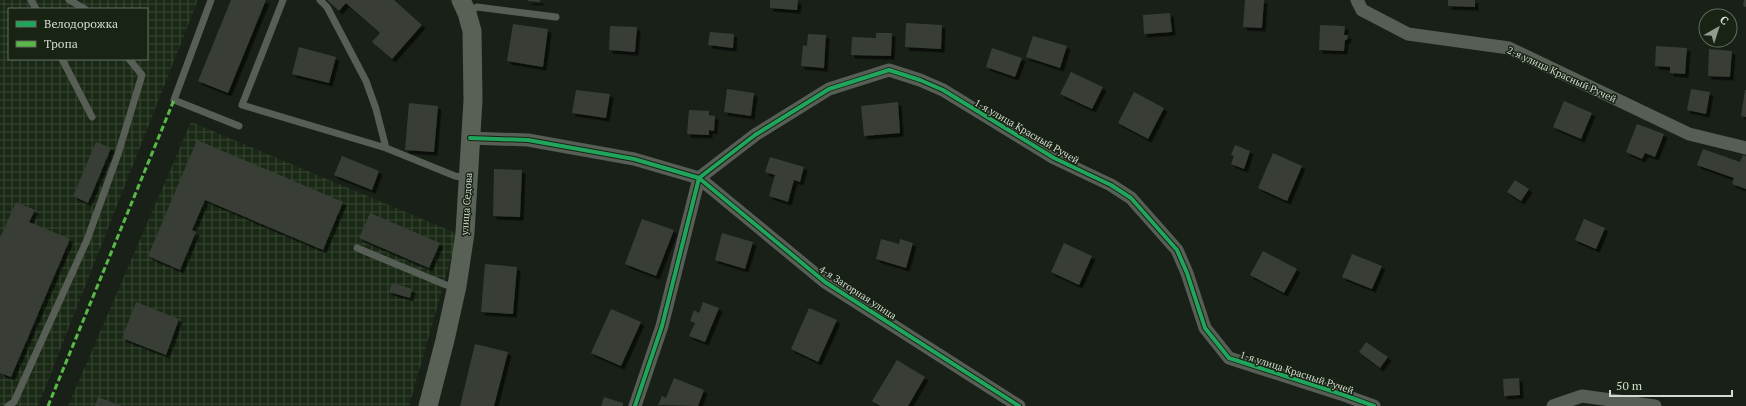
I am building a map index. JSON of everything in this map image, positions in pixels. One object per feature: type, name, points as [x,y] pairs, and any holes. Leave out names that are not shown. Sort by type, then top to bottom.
[{"type":"street","name":"2-я улица Красный Ручей","points":[[1357,0],[1362,10],[1408,34],[1509,48],[1689,134],[1746,148]]},
{"type":"street","name":"улица Седова","points":[[428,406],[446,340],[457,286],[465,233],[473,100],[472,31],[464,7]]},
{"type":"street","name":"1-я улица Красный Ручей","points":[[699,178],[755,136],[829,89],[889,70],[920,80],[943,90],[1054,158],[1111,185],[1131,198],[1177,250],[1187,273],[1205,328],[1229,358],[1374,406]]},
{"type":"street","name":"4-я Загорная улица","points":[[470,138],[536,141],[634,159],[699,178],[825,282],[1019,406]]},
{"type":"street","points":[[635,406],[662,326],[699,178]]},
{"type":"street","points":[[1553,406],[1582,396],[1655,406]]},
{"type":"lane","points":[[69,0],[83,8]]},
{"type":"lane","points":[[211,0],[174,100],[238,126]]},
{"type":"lane","points":[[283,0],[242,105],[386,148],[455,176],[468,178]]},
{"type":"lane","points":[[320,0],[327,7],[366,81],[376,109],[386,148]]},
{"type":"lane","points":[[464,7],[477,7],[556,17]]},
{"type":"lane","points":[[63,60],[92,117]]},
{"type":"lane","points":[[8,406],[14,402],[87,240],[118,154],[142,75],[130,60]]},
{"type":"lane","points":[[357,248],[446,285],[457,286]]},
{"type":"shaded area","points":[[0,0],[198,0],[38,406],[0,406]]},
{"type":"shaded area","points":[[191,122],[458,234],[409,406],[68,406]]},
{"type":"building","points":[[231,0],[266,0],[228,93],[198,81]]},
{"type":"building","points":[[327,0],[394,0],[422,25],[392,59],[372,42],[380,33],[346,3],[339,11]]},
{"type":"building","points":[[540,0],[540,2],[528,1]]},
{"type":"building","points":[[770,0],[798,0],[797,10],[770,8]]},
{"type":"building","points":[[1245,0],[1264,0],[1262,28],[1243,27]]},
{"type":"building","points":[[1448,0],[1475,0],[1475,7],[1448,6]]},
{"type":"building","points":[[1744,0],[1746,0],[1746,7],[1743,6]]},
{"type":"building","points":[[1170,13],[1172,32],[1144,34],[1143,15]]},
{"type":"building","points":[[906,23],[942,25],[941,49],[905,47]]},
{"type":"building","points":[[513,24],[548,29],[543,67],[507,61]]},
{"type":"building","points":[[1320,25],[1345,26],[1344,35],[1348,35],[1347,40],[1345,40],[1344,51],[1319,50]]},
{"type":"building","points":[[610,26],[637,27],[635,52],[609,50]]},
{"type":"building","points":[[710,32],[734,34],[733,48],[708,45]]},
{"type":"building","points":[[876,33],[892,33],[891,56],[851,55],[852,37],[876,38]]},
{"type":"building","points":[[808,34],[826,35],[824,68],[801,66],[803,45],[807,46]]},
{"type":"building","points":[[1033,36],[1067,46],[1060,68],[1026,57]]},
{"type":"building","points":[[1656,46],[1687,48],[1685,74],[1670,73],[1670,67],[1655,66]]},
{"type":"building","points":[[299,47],[336,57],[329,83],[292,74]]},
{"type":"building","points":[[992,48],[1022,58],[1015,77],[986,67]]},
{"type":"building","points":[[1709,49],[1732,51],[1730,77],[1708,76]]},
{"type":"building","points":[[1071,72],[1103,87],[1092,109],[1060,94]]},
{"type":"building","points":[[727,89],[754,93],[751,116],[724,112]]},
{"type":"building","points":[[1691,89],[1710,92],[1706,114],[1687,110]]},
{"type":"building","points":[[576,90],[610,94],[606,118],[572,113]]},
{"type":"building","points":[[1746,90],[1746,117],[1741,116]]},
{"type":"building","points":[[1134,92],[1164,108],[1148,139],[1118,123]]},
{"type":"building","points":[[1564,101],[1592,113],[1581,139],[1553,127]]},
{"type":"building","points":[[898,102],[900,133],[864,136],[861,106]]},
{"type":"building","points":[[409,103],[438,106],[434,152],[405,150]]},
{"type":"building","points":[[689,110],[709,111],[709,115],[715,116],[714,131],[709,130],[709,135],[687,134]]},
{"type":"building","points":[[1637,124],[1664,134],[1655,157],[1645,153],[1642,159],[1626,152]]},
{"type":"building","points":[[197,140],[343,202],[323,250],[205,200],[192,230],[196,232],[180,270],[148,256]]},
{"type":"building","points":[[96,142],[111,148],[88,203],[73,196]]},
{"type":"building","points":[[1235,145],[1250,151],[1244,169],[1231,164],[1234,156],[1231,155]]},
{"type":"building","points":[[1703,149],[1740,162],[1743,155],[1746,156],[1746,189],[1732,184],[1734,178],[1697,165]]},
{"type":"building","points":[[1273,153],[1302,166],[1287,201],[1258,188]]},
{"type":"building","points":[[342,156],[379,171],[372,190],[334,175]]},
{"type":"building","points":[[770,157],[804,167],[800,182],[794,180],[788,202],[769,196],[775,175],[765,172]]},
{"type":"building","points":[[494,169],[522,170],[520,217],[493,216]]},
{"type":"building","points":[[1515,180],[1529,189],[1521,201],[1507,192]]},
{"type":"building","points":[[16,202],[35,210],[29,222],[70,239],[11,377],[0,373],[0,238]]},
{"type":"building","points":[[370,213],[440,243],[429,268],[359,238]]},
{"type":"building","points":[[642,219],[674,230],[656,276],[625,264]]},
{"type":"building","points":[[1584,219],[1605,228],[1596,249],[1575,240]]},
{"type":"building","points":[[722,233],[753,242],[745,269],[715,260]]},
{"type":"building","points":[[881,239],[899,244],[900,239],[913,243],[906,268],[876,259]]},
{"type":"building","points":[[1064,243],[1092,256],[1079,285],[1051,272]]},
{"type":"building","points":[[1263,251],[1297,269],[1284,293],[1250,275]]},
{"type":"building","points":[[1352,254],[1382,266],[1372,289],[1342,277]]},
{"type":"building","points":[[485,264],[517,267],[513,314],[481,312]]},
{"type":"building","points":[[392,283],[412,289],[410,298],[389,292]]},
{"type":"building","points":[[136,302],[179,319],[166,355],[122,338]]},
{"type":"building","points":[[703,302],[719,308],[705,342],[689,336],[695,323],[690,321],[694,310],[699,313]]},
{"type":"building","points":[[809,308],[837,320],[818,362],[791,349]]},
{"type":"building","points":[[611,309],[641,322],[621,366],[591,353]]},
{"type":"building","points":[[1366,342],[1388,357],[1380,368],[1359,352]]},
{"type":"building","points":[[475,344],[508,352],[494,406],[460,406]]},
{"type":"building","points":[[897,360],[925,377],[908,406],[880,406],[872,401]]},
{"type":"building","points":[[674,378],[704,390],[698,406],[658,405],[662,396],[666,398]]},
{"type":"building","points":[[1519,378],[1520,395],[1504,396],[1503,379]]},
{"type":"building","points":[[98,397],[122,406],[95,406]]},
{"type":"building","points":[[604,397],[623,403],[623,406],[601,406]]},
{"type":"marked path","points":[[48,406],[174,100]]},
{"type":"cycle path","points":[[635,406],[662,326],[699,178],[755,135],[829,89],[889,70],[920,80],[943,90],[1054,158],[1111,185],[1131,198],[1177,250],[1187,273],[1205,328],[1229,358],[1374,406]]},
{"type":"cycle path","points":[[470,138],[528,140],[634,159],[699,178],[825,282],[1019,406]]}]
